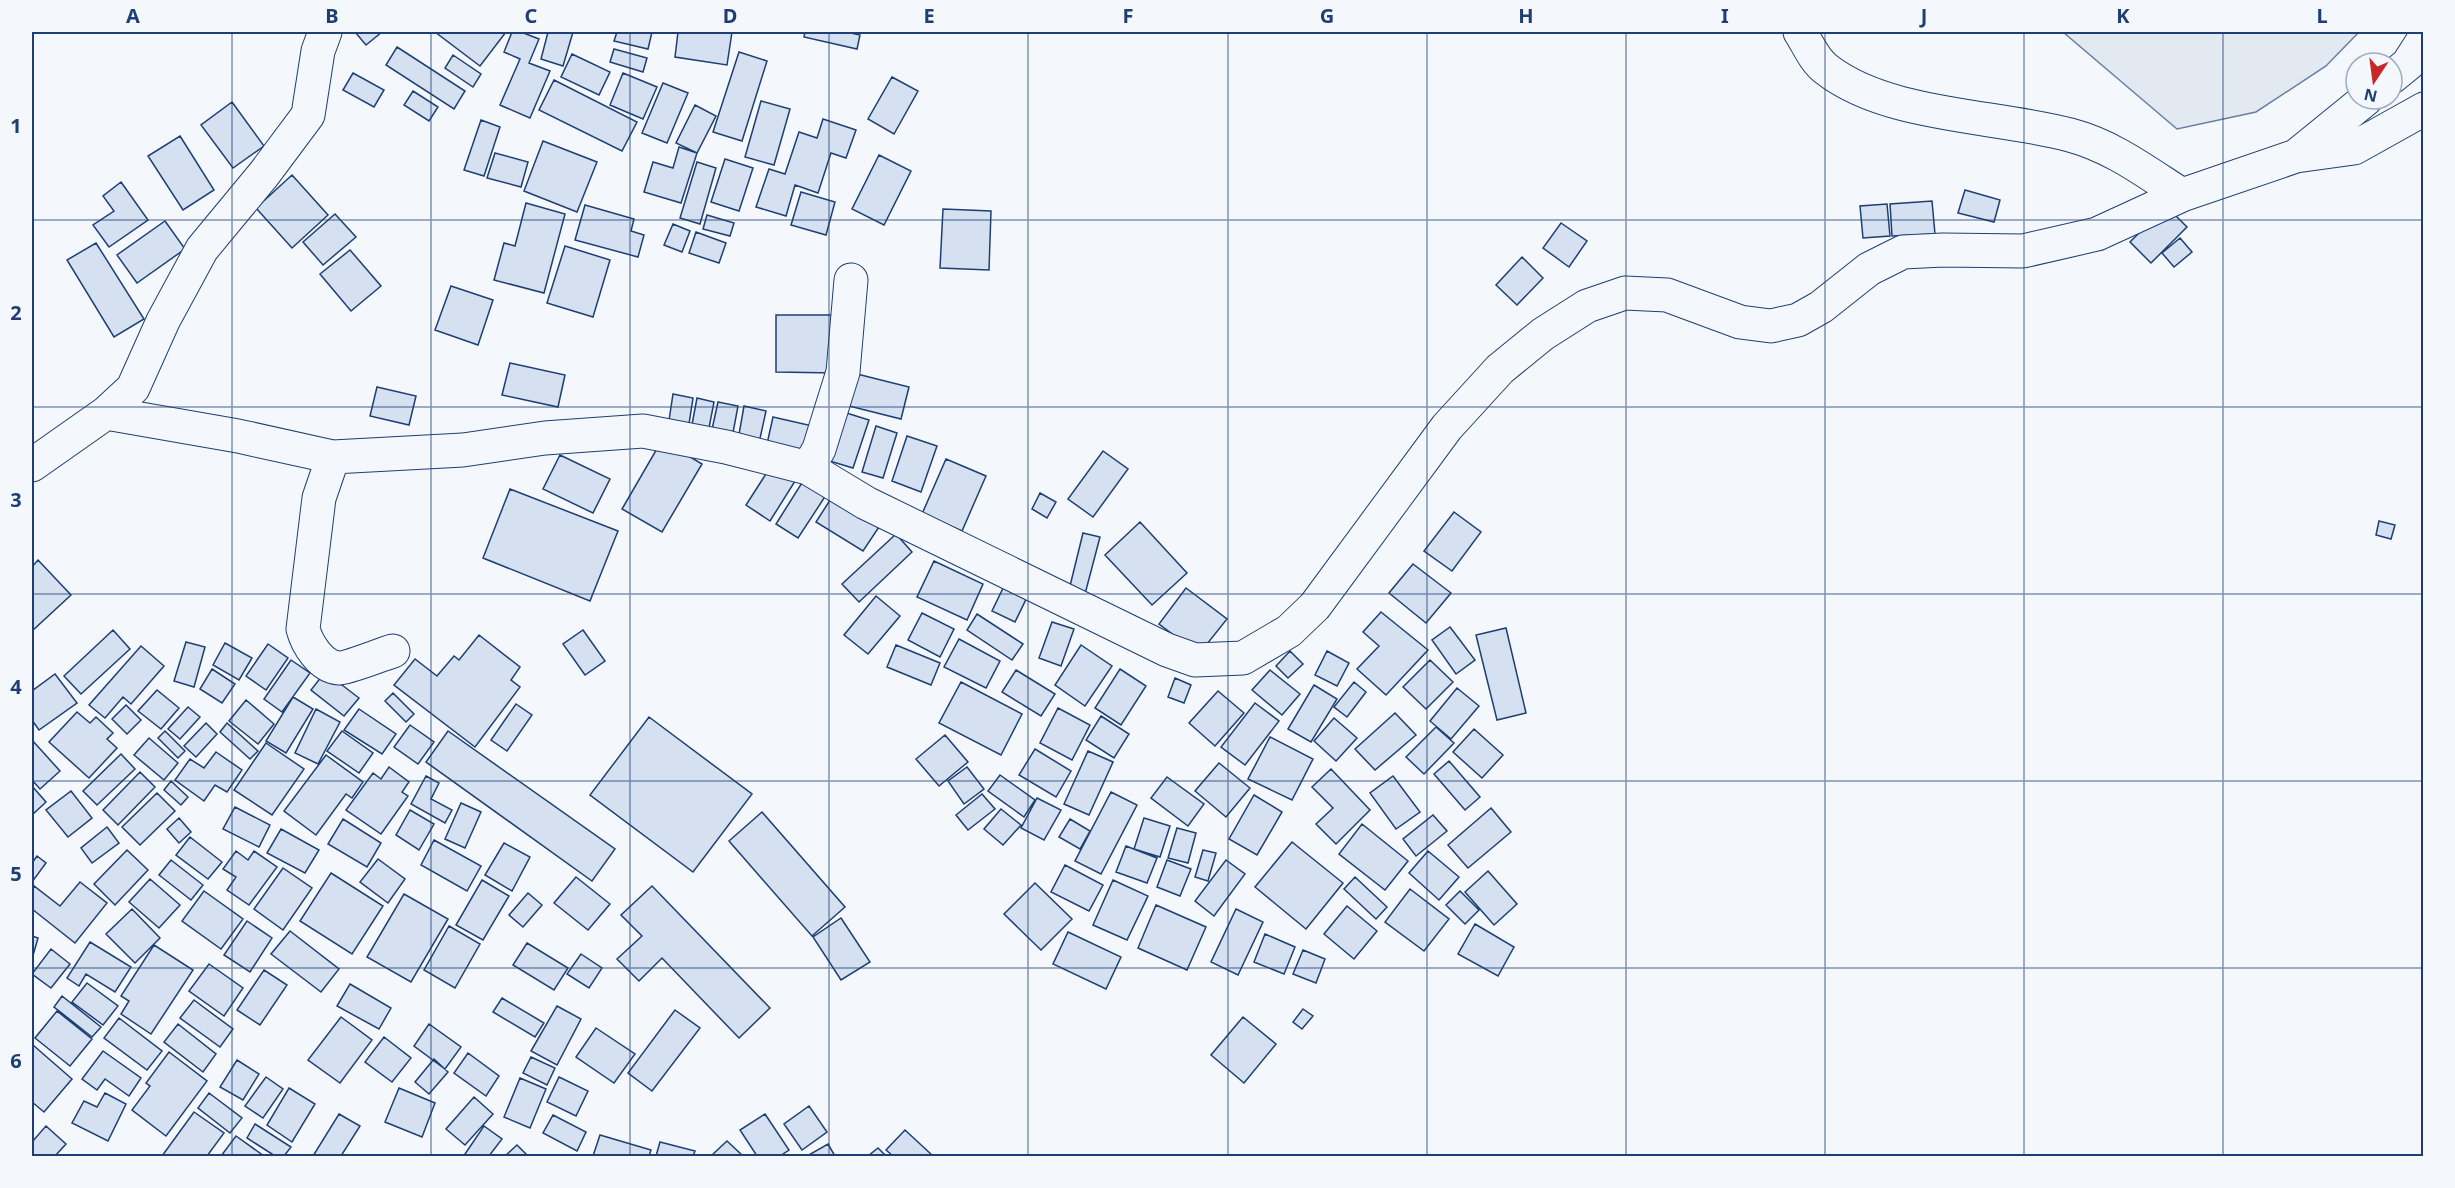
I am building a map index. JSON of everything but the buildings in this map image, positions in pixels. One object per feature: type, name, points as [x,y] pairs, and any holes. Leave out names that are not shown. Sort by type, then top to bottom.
[{"type":"street","points":[[32,465],[106,413],[134,388],[163,321],[202,249],[264,174],[308,115],[318,51],[325,32]]},
{"type":"street","points":[[1800,32],[1824,68],[1849,84],[1914,105],[2029,125],[2072,135],[2114,152],[2182,195]]},
{"type":"street","points":[[2404,67],[2424,39]]},
{"type":"street","points":[[106,413],[238,436],[333,457],[463,450],[545,438],[643,431],[726,447],[808,468],[866,503],[1167,650],[1195,660],[1243,658],[1289,631],[1315,606],[1447,427],[1500,369],[1543,334],[1587,306],[1625,293],[1667,295],[1740,322],[1771,326],[1797,320],[1821,307],[1869,269],[1903,252],[2023,251],[2097,234],[2182,195],[2296,156],[2354,148],[2424,109]]},
{"type":"street","points":[[2296,156],[2351,111]]},
{"type":"street","points":[[808,468],[819,449],[843,372],[851,280]]},
{"type":"street","points":[[333,457],[318,498],[312,538],[303,629],[306,641],[326,663],[340,668],[393,651]]},
{"type":"shaded area","points":[[2063,32],[2359,32],[2326,66],[2256,112],[2177,129]]}]
